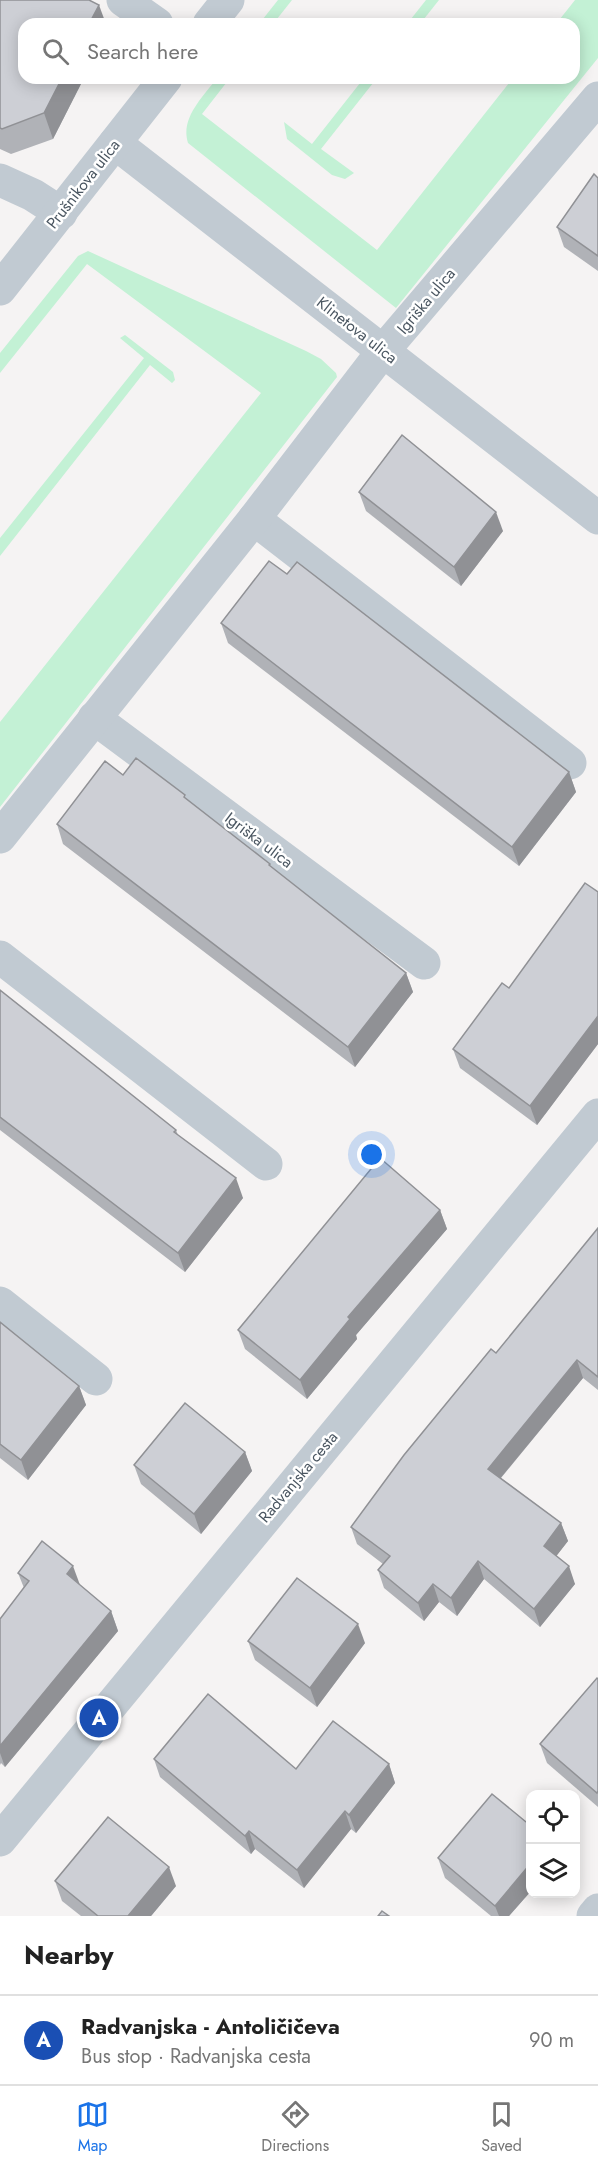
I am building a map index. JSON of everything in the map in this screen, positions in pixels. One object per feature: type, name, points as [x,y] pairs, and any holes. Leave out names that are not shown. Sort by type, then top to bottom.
[{"type":"street","points":[[123,0],[148,18]]},
{"type":"street","points":[[214,18],[228,0]]},
{"type":"street","name":"Prušnikova ulica","points":[[0,289],[161,84]]},
{"type":"street","name":"Igriška ulica","points":[[0,837],[254,519],[383,351],[593,114]]},
{"type":"street","name":"Klinetova ulica","points":[[115,143],[598,518]]},
{"type":"street","points":[[0,180],[33,195],[61,213]]},
{"type":"street","points":[[254,519],[570,763]]},
{"type":"street","name":"Igriška ulica","points":[[94,718],[424,963]]},
{"type":"street","points":[[0,957],[266,1164]]},
{"type":"street","name":"Radvanjska cesta","points":[[0,1840],[598,1115]]},
{"type":"street","points":[[0,1303],[96,1378]]},
{"type":"street","points":[[592,1916],[598,1910]]},
{"type":"green space","points":[[278,0],[292,0],[278,18],[264,18]]},
{"type":"green space","points":[[426,0],[439,0],[425,18],[412,18]]},
{"type":"green space","points":[[575,0],[598,0],[598,58],[580,80],[580,18],[561,18]]},
{"type":"green space","points":[[212,84],[225,84],[202,114],[377,250],[508,84],[577,84],[396,308],[188,143],[186,134],[190,116]]},
{"type":"green space","points":[[359,84],[372,84],[321,149],[354,173],[345,179],[332,175],[287,139],[284,122],[312,144]]},
{"type":"green space","points":[[88,251],[306,351],[321,359],[336,373],[337,377],[0,807],[0,722],[261,393],[87,264],[0,373],[0,353],[78,256]]},
{"type":"green space","points":[[125,335],[173,372],[175,380],[172,383],[150,365],[0,556],[0,538],[144,358],[120,338]]},
{"type":"building","points":[[0,0],[89,0],[99,5],[92,18],[18,18],[18,84],[59,84],[44,113],[0,128]]},
{"type":"building","points":[[594,174],[598,178],[598,256],[557,227]]},
{"type":"building","points":[[402,435],[496,512],[454,567],[359,492]]},
{"type":"building","points":[[269,561],[287,574],[297,562],[569,772],[512,847],[221,623]]},
{"type":"building","points":[[136,758],[406,973],[348,1047],[57,824],[105,761],[123,775]]},
{"type":"building","points":[[585,883],[598,892],[598,1016],[530,1106],[453,1049],[502,983],[509,988]]},
{"type":"building","points":[[0,990],[176,1130],[174,1132],[236,1178],[178,1253],[0,1117]]},
{"type":"building","points":[[380,1158],[440,1210],[348,1317],[350,1319],[300,1380],[238,1330]]},
{"type":"building","points":[[598,1228],[598,1377],[577,1360],[488,1469],[561,1523],[544,1546],[569,1566],[534,1609],[478,1561],[451,1598],[433,1584],[418,1603],[378,1570],[390,1556],[351,1527],[404,1455],[491,1349],[496,1353]]},
{"type":"building","points":[[0,1322],[79,1386],[21,1460],[0,1444]]},
{"type":"building","points":[[185,1403],[245,1452],[194,1514],[134,1465]]},
{"type":"building","points":[[42,1541],[73,1566],[67,1574],[111,1611],[0,1746],[0,1619],[29,1581],[18,1573]]},
{"type":"building","points":[[297,1578],[358,1624],[310,1688],[248,1641]]},
{"type":"building","points":[[597,1678],[598,1791],[597,1793],[540,1744]]},
{"type":"building","points":[[208,1694],[296,1769],[333,1721],[389,1764],[349,1815],[345,1811],[297,1870],[249,1831],[245,1836],[154,1759]]},
{"type":"building","points":[[492,1794],[526,1822],[526,1869],[495,1906],[438,1858]]},
{"type":"building","points":[[108,1817],[169,1867],[128,1916],[98,1916],[55,1881]]},
{"type":"building","points":[[382,1911],[389,1916],[378,1916]]},
{"type":"place","name":"Radvanjska - Antoličičeva","points":[[99,1718]]}]
